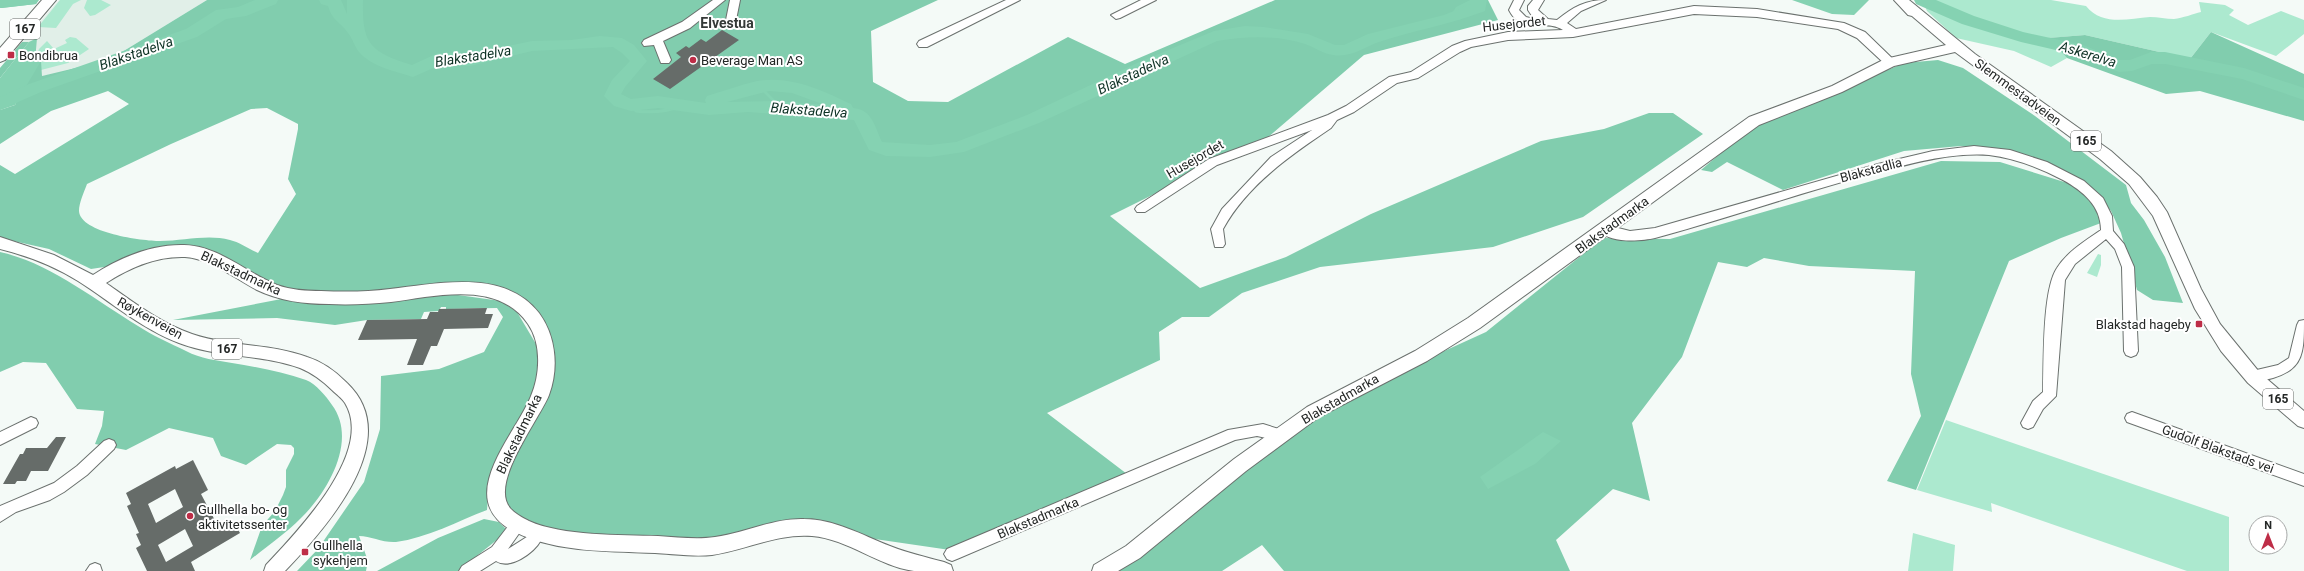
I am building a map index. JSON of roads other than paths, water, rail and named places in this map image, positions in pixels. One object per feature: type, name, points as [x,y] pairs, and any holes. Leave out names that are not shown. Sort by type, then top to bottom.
[{"type":"main road","name":"167","points":[[0,57],[49,0]]},
{"type":"main road","name":"Slemmestadveien","points":[[1901,0],[1913,12],[1917,13]]},
{"type":"main road","name":"Slemmestadveien","points":[[1908,0],[1917,13],[1958,47],[2112,161],[2138,184],[2161,216],[2208,320],[2232,355],[2246,372],[2253,376],[2304,422]]},
{"type":"main road","name":"Blakstadmarka","points":[[1101,571],[1139,548],[1280,435],[1335,399],[1446,342],[1606,230],[1754,121],[1789,106],[1837,89],[1890,62],[1958,47]]},
{"type":"main road","name":"Røykenveien","points":[[0,243],[38,253],[94,284],[133,312],[184,338],[212,346],[300,362],[320,370],[345,388],[357,408],[360,421],[359,438],[350,470],[329,505],[302,541],[273,571]]},
{"type":"main road","name":"Blakstadmarka","points":[[94,284],[114,270],[140,258],[182,251],[204,254],[272,290],[292,296],[341,298],[464,288],[485,290],[508,296],[520,303],[531,314],[543,336],[545,349],[544,379],[540,394],[506,456],[497,480],[496,494],[498,508],[506,518],[518,525],[545,534],[606,541],[699,547],[716,546],[786,529],[823,529],[840,533],[889,554],[944,571]]},
{"type":"main road","name":"Røykenveien","points":[[260,571],[329,505]]},
{"type":"street","points":[[665,60],[652,41],[686,25],[720,0]]},
{"type":"street","points":[[731,20],[735,0]]},
{"type":"street","points":[[923,44],[1015,0]]},
{"type":"street","points":[[1116,15],[1151,0]]},
{"type":"street","name":"Husejordet","points":[[1519,0],[1514,10],[1518,17],[1529,22],[1560,23],[1574,33]]},
{"type":"street","name":"Husejordet","points":[[1539,0],[1534,6],[1533,10],[1540,19],[1547,22]]},
{"type":"street","name":"Husejordet","points":[[1560,23],[1577,10],[1601,0]]},
{"type":"street","name":"Husejordet","points":[[1142,209],[1213,162],[1305,126],[1334,117],[1350,109],[1393,80],[1420,72],[1456,49],[1469,44],[1508,36],[1574,33],[1694,10],[1757,13],[1851,30],[1861,35],[1890,62]]},
{"type":"street","name":"Husejordet","points":[[1219,244],[1217,229],[1226,212],[1234,203],[1275,160],[1327,125],[1334,117]]},
{"type":"street","name":"Blakstadlia","points":[[1606,230],[1625,236],[1639,237],[1859,173],[1936,153],[1963,150],[1989,151],[2015,156],[2059,172],[2080,184],[2101,205],[2108,224],[2107,232]]},
{"type":"street","points":[[2028,423],[2038,405],[2049,396],[2060,273],[2070,262],[2107,232],[2120,247],[2128,267],[2131,350]]},
{"type":"street","points":[[2253,376],[2292,365],[2295,361],[2304,325]]},
{"type":"street","name":"Gudolf Blakstads vei","points":[[2132,418],[2304,480]]},
{"type":"street","points":[[0,439],[31,423]]},
{"type":"street","name":"Blakstadmarka","points":[[952,554],[1234,434],[1256,429],[1268,430],[1280,435]]},
{"type":"street","points":[[1,513],[50,492],[72,478],[109,445]]},
{"type":"street","points":[[467,571],[497,552],[518,525]]},
{"type":"street","points":[[497,552],[503,557],[512,556],[533,540]]},
{"type":"waterway","points":[[0,3],[30,0]]},
{"type":"waterway","name":"Blakstadelva","points":[[0,104],[35,88],[175,37],[191,33],[222,14],[240,12],[270,0]]},
{"type":"waterway","points":[[327,0],[335,3],[339,16],[356,31]]},
{"type":"waterway","name":"Blakstadelva","points":[[355,0],[354,21],[356,31]]},
{"type":"waterway","name":"Blakstadelva","points":[[356,31],[365,48],[378,59],[413,71],[438,59],[470,60],[532,46],[571,45],[600,41],[616,42],[628,49],[639,61],[618,84],[612,96],[620,102],[631,105],[658,102],[709,109],[748,106],[778,107],[858,114],[862,117],[875,146],[886,150],[930,151],[958,148],[1033,119],[1143,67],[1214,36],[1245,31],[1264,32],[1308,39],[1333,50],[1346,50],[1374,38],[1449,19],[1479,7],[1479,0]]},
{"type":"waterway","name":"Askerelva","points":[[1922,0],[1968,20],[2021,37],[2077,49],[2119,66],[2132,65],[2151,58],[2165,58],[2244,74],[2304,94]]},
{"type":"waterway","points":[[713,100],[758,87],[780,86],[803,90],[825,98],[845,108]]},
{"type":"waterway","points":[[760,87],[780,107]]},
{"type":"waterway","points":[[631,105],[636,111],[648,112],[659,112],[681,106]]},
{"type":"place","name":"Bondibrua","points":[[11,55]]},
{"type":"place","name":"Beverage Man AS","points":[[693,60]]},
{"type":"place","name":"Blakstad hageby","points":[[2199,324]]},
{"type":"place","name":"Gullhella bo- og aktivitetssenter","points":[[190,516]]},
{"type":"place","name":"Gullhella sykehjem","points":[[305,552]]},
{"type":"district","name":"Elvestua","points":[[727,23]]}]
